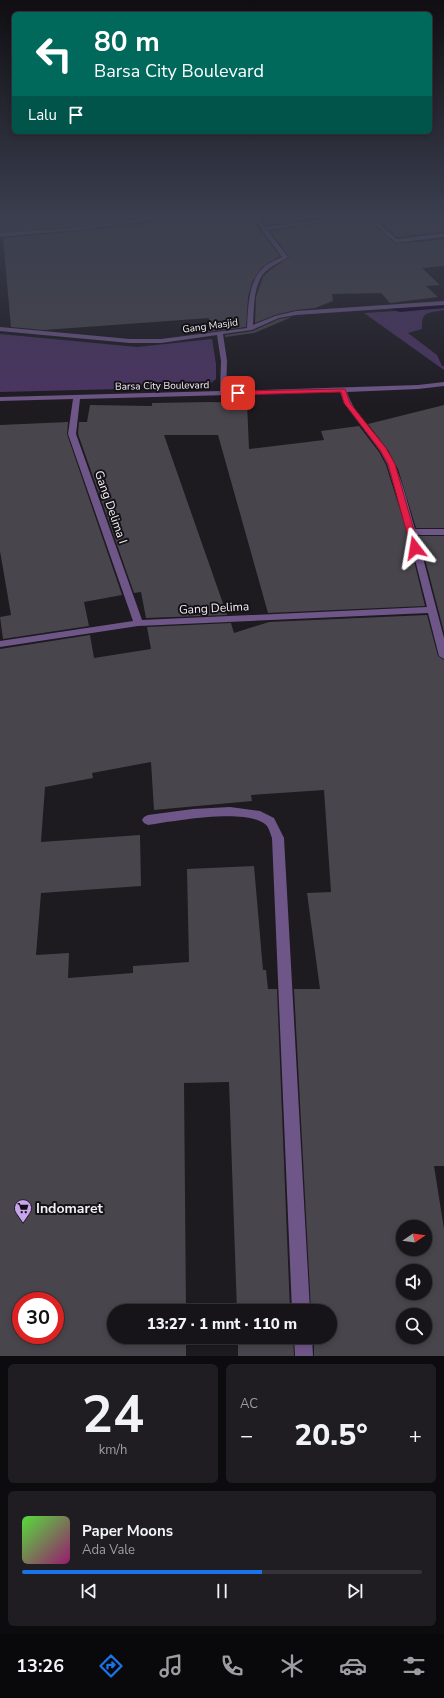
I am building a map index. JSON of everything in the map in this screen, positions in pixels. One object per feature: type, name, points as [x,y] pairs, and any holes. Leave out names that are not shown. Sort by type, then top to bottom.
[{"type":"street","points":[[250,329],[257,281]]},
{"type":"street","name":"Gang Masjid","points":[[0,329],[139,341],[183,339],[250,329],[277,317],[296,313],[444,303]]},
{"type":"street","points":[[220,334],[224,361],[223,393]]},
{"type":"street","name":"Barsa City Boulevard","points":[[0,399],[412,388],[444,384]]},
{"type":"street","points":[[343,390],[347,403],[383,450],[391,464],[412,532],[444,656]]},
{"type":"street","name":"Gang Delima I","points":[[77,397],[72,434],[138,623]]},
{"type":"street","points":[[412,532],[444,532]]},
{"type":"street","name":"Gang Delima","points":[[0,644],[138,623],[431,610]]},
{"type":"street","points":[[148,820],[230,811],[258,815],[270,822],[278,838],[301,1304]]},
{"type":"street","points":[[303,1344],[304,1356]]},
{"type":"shaded area","points":[[444,308],[444,310],[424,316],[422,329],[408,333],[437,355],[442,366],[444,366],[444,370],[364,313]]},
{"type":"shaded area","points":[[0,334],[137,347],[212,339],[216,364],[216,379],[208,385],[200,387],[0,392]]},
{"type":"building","points":[[7,281],[252,281],[248,297],[246,327],[208,332],[209,318],[44,330],[11,327]]},
{"type":"building","points":[[262,281],[436,281],[440,285],[426,286],[438,297],[390,303],[381,293],[332,294],[333,301],[315,308],[296,310],[275,315],[255,323],[256,297]]},
{"type":"building","points":[[292,317],[254,333],[225,337],[225,335],[253,331],[279,319]]},
{"type":"building","points":[[152,403],[247,403],[249,449],[324,440],[321,431],[359,426],[379,452],[386,465],[407,532],[425,606],[268,613],[218,435],[164,435],[227,615],[146,618],[141,592],[134,593],[78,434],[79,422],[87,422],[90,405],[152,406]]},
{"type":"building","points":[[444,405],[444,528],[416,528],[398,469],[388,450],[368,424]]},
{"type":"building","points":[[68,422],[67,434],[122,595],[84,602],[89,626],[3,639],[0,617],[11,615],[0,551],[0,425]]},
{"type":"building","points":[[419,536],[444,536],[444,632]]},
{"type":"building","points":[[427,615],[438,656],[444,660],[444,1166],[434,1166],[444,1229],[444,1356],[314,1356],[314,1344],[337,1344],[337,1304],[311,1304],[294,989],[320,989],[307,893],[331,892],[324,790],[251,795],[252,801],[154,810],[151,762],[92,773],[93,778],[45,787],[41,842],[140,835],[141,886],[41,893],[36,955],[69,953],[68,978],[133,973],[133,966],[189,962],[187,869],[254,866],[263,970],[266,970],[268,989],[277,989],[290,1304],[237,1304],[229,1082],[184,1083],[186,1304],[107,1304],[107,1344],[186,1344],[186,1356],[0,1356],[0,649],[90,635],[94,658],[151,649],[147,627],[231,623],[234,633],[269,622]]},
{"type":"building","points":[[238,1344],[293,1344],[294,1356],[238,1356]]},
{"type":"waterway","points":[[393,309],[400,310],[444,306]]},
{"type":"place","name":"Indomaret","points":[[23,1223]]},
{"type":"route","points":[[238,393],[343,390],[347,403],[366,426],[391,464],[412,532],[415,548]]}]
